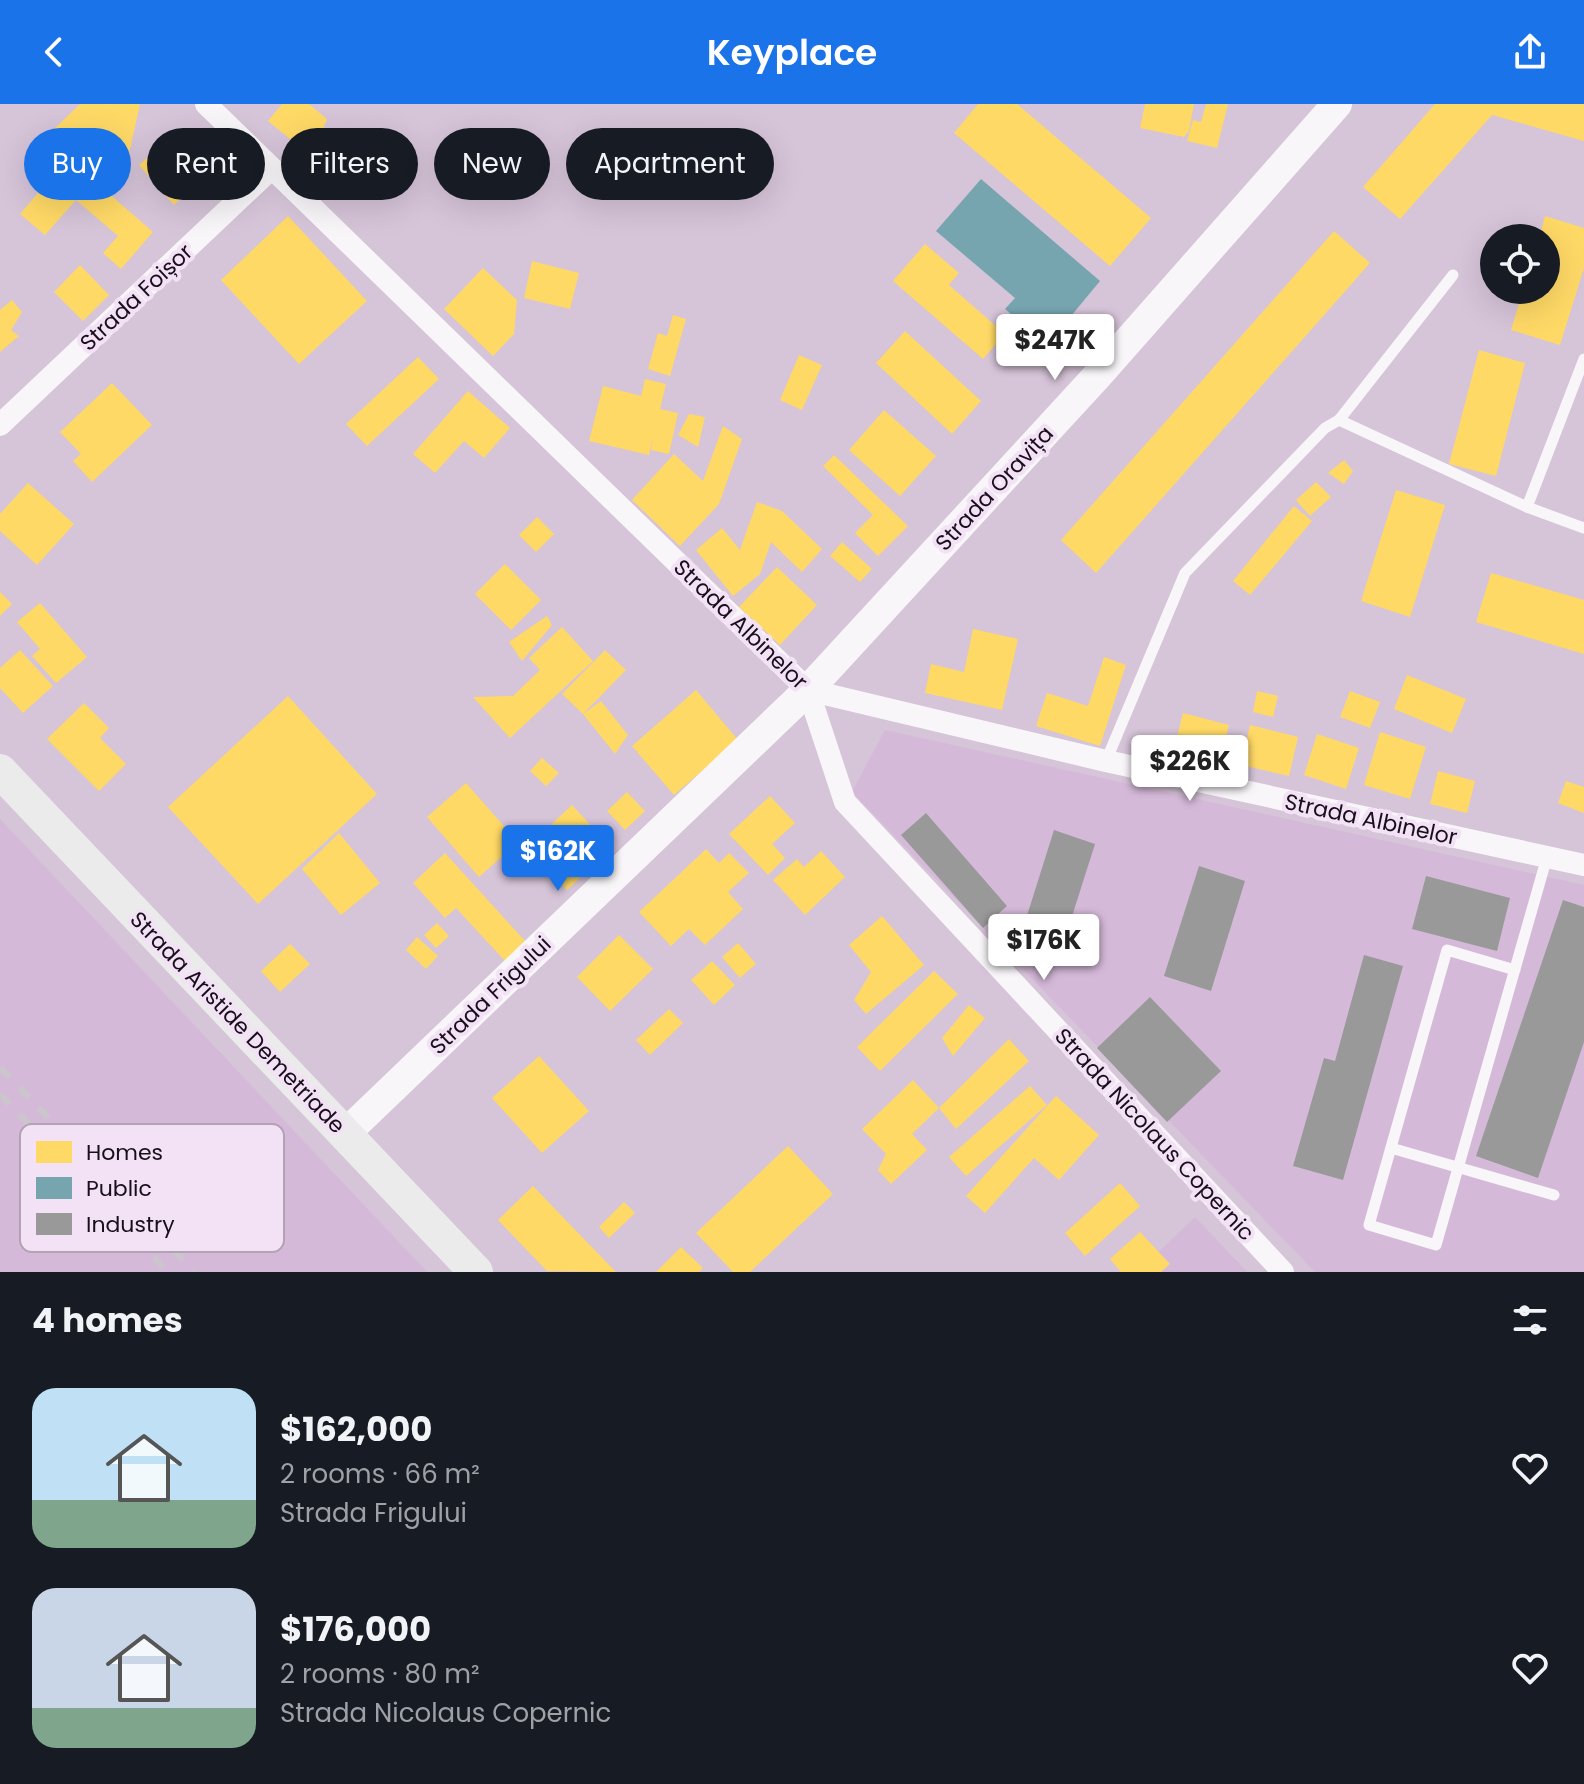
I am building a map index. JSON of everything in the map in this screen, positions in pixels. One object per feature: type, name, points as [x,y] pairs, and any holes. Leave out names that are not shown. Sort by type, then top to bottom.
[{"type":"main road","name":"Strada Oravița","points":[[808,690],[1098,375],[1337,104]]},
{"type":"main road","name":"Strada Frigului","points":[[345,1134],[808,690]]},
{"type":"main road","name":"Strada Aristide Demetriade","points":[[0,771],[476,1272]]},
{"type":"street","name":"Strada Albinelor","points":[[206,104],[808,690],[1106,761],[1584,865]]},
{"type":"street","name":"Strada Foișor","points":[[0,425],[271,169]]},
{"type":"street","name":"Strada Nicolaus Copernic","points":[[808,690],[845,802],[1283,1272]]},
{"type":"lane","points":[[1106,761],[1185,573],[1325,428],[1339,420],[1453,275]]},
{"type":"lane","points":[[1527,507],[1584,359]]},
{"type":"lane","points":[[1339,420],[1527,507],[1584,528]]},
{"type":"lane","points":[[1515,970],[1447,950],[1369,1225],[1436,1245],[1515,970],[1547,857]]},
{"type":"lane","points":[[1391,1148],[1554,1195]]},
{"type":"shaded area","points":[[885,730],[1584,885],[1584,1272],[1315,1272],[852,792]]},
{"type":"shaded area","points":[[0,819],[427,1272],[0,1272]]},
{"type":"shaded area","points":[[1195,1217],[1247,1272],[1138,1272]]},
{"type":"building: Homes","points":[[80,104],[140,104],[131,145],[131,128],[55,128]]},
{"type":"building: Homes","points":[[282,104],[309,104],[327,119],[323,128],[281,128],[281,132],[268,121]]},
{"type":"building: Homes","points":[[978,104],[1017,104],[1151,218],[1110,266],[954,133]]},
{"type":"building: Homes","points":[[1145,104],[1194,104],[1189,131],[1184,137],[1140,128]]},
{"type":"building: Homes","points":[[1206,104],[1228,104],[1217,148],[1187,141],[1193,120],[1201,122]]},
{"type":"building: Homes","points":[[1435,104],[1584,104],[1584,141],[1492,115],[1400,219],[1363,187]]},
{"type":"building: Homes","points":[[147,158],[147,174],[139,165]]},
{"type":"building: Homes","points":[[32,200],[76,200],[45,235],[20,214]]},
{"type":"building: Homes","points":[[76,200],[116,200],[153,232],[121,269],[103,253],[118,236]]},
{"type":"building: Homes","points":[[288,216],[367,301],[299,364],[221,280]]},
{"type":"building: Homes","points":[[1545,216],[1584,228],[1584,268],[1560,345],[1511,330],[1519,304],[1560,304],[1560,224],[1543,224]]},
{"type":"building: Homes","points":[[1334,231],[1370,263],[1096,573],[1061,540]]},
{"type":"building: Homes","points":[[925,244],[959,273],[949,285],[1005,334],[983,359],[893,281]]},
{"type":"building: Homes","points":[[532,261],[579,273],[570,309],[524,298]]},
{"type":"building: Homes","points":[[80,265],[109,295],[83,321],[54,292]]},
{"type":"building: Homes","points":[[483,268],[517,300],[514,334],[493,356],[444,309]]},
{"type":"building: Homes","points":[[12,300],[22,312],[11,330],[19,336],[0,352],[0,310]]},
{"type":"building: Homes","points":[[673,315],[686,319],[670,376],[648,369],[658,333],[667,336]]},
{"type":"building: Homes","points":[[905,331],[981,401],[952,434],[876,363]]},
{"type":"building: Homes","points":[[1479,350],[1525,363],[1496,476],[1449,464]]},
{"type":"building: Homes","points":[[799,355],[822,365],[802,410],[780,400]]},
{"type":"building: Homes","points":[[418,357],[439,379],[367,446],[346,424]]},
{"type":"building: Homes","points":[[645,379],[666,384],[660,409],[678,413],[669,454],[651,450],[653,437],[649,455],[589,441],[603,386],[641,396]]},
{"type":"building: Homes","points":[[112,383],[152,425],[92,482],[73,461],[81,454],[60,432]]},
{"type":"building: Homes","points":[[468,391],[510,428],[484,458],[464,441],[435,473],[413,454]]},
{"type":"building: Homes","points":[[884,410],[936,456],[900,496],[849,450]]},
{"type":"building: Homes","points":[[689,414],[705,417],[698,447],[678,435]]},
{"type":"building: Homes","points":[[723,426],[742,439],[719,504],[680,546],[632,500],[674,454],[703,481]]},
{"type":"building: Homes","points":[[834,455],[908,526],[878,556],[855,533],[873,515],[823,466]]},
{"type":"building: Homes","points":[[1344,460],[1353,471],[1344,484],[1328,473]]},
{"type":"building: Homes","points":[[1316,482],[1331,497],[1310,516],[1296,500]]},
{"type":"building: Homes","points":[[28,483],[74,524],[37,565],[0,531],[0,514]]},
{"type":"building: Homes","points":[[1396,490],[1445,505],[1410,617],[1361,601]]},
{"type":"building: Homes","points":[[757,502],[782,511],[822,549],[802,572],[771,542],[760,574],[733,596],[696,550],[722,528],[740,550]]},
{"type":"building: Homes","points":[[1294,506],[1312,521],[1250,595],[1233,581]]},
{"type":"building: Homes","points":[[537,517],[554,534],[536,552],[519,535]]},
{"type":"building: Homes","points":[[842,542],[872,569],[860,582],[830,556]]},
{"type":"building: Homes","points":[[505,564],[541,600],[511,630],[475,594]]},
{"type":"building: Homes","points":[[777,567],[817,605],[780,645],[739,607]]},
{"type":"building: Homes","points":[[1491,573],[1584,600],[1584,654],[1476,622]]},
{"type":"building: Homes","points":[[0,592],[12,604],[0,616]]},
{"type":"building: Homes","points":[[40,603],[87,657],[56,683],[32,656],[40,649],[17,622]]},
{"type":"building: Homes","points":[[547,616],[552,625],[522,661],[509,642]]},
{"type":"building: Homes","points":[[562,627],[593,661],[510,738],[473,697],[513,696],[540,670],[529,658]]},
{"type":"building: Homes","points":[[973,629],[1018,639],[1002,710],[925,693],[931,664],[964,672]]},
{"type":"building: Homes","points":[[20,650],[53,686],[23,713],[0,688],[0,668]]},
{"type":"building: Homes","points":[[605,650],[626,670],[583,714],[562,694]]},
{"type":"building: Homes","points":[[1104,657],[1126,665],[1100,746],[1036,726],[1047,693],[1088,706]]},
{"type":"building: Homes","points":[[1407,675],[1466,699],[1452,733],[1394,709]]},
{"type":"building: Homes","points":[[696,690],[738,740],[674,795],[632,746]]},
{"type":"building: Homes","points":[[1257,691],[1278,696],[1273,717],[1253,712]]},
{"type":"building: Homes","points":[[1350,691],[1380,702],[1370,728],[1340,717]]},
{"type":"building: Homes","points":[[288,696],[377,794],[258,904],[168,807]]},
{"type":"building: Homes","points":[[601,701],[628,735],[615,754],[583,714]]},
{"type":"building: Homes","points":[[84,703],[109,728],[100,738],[126,764],[99,791],[47,739]]},
{"type":"building: Homes","points":[[1183,713],[1229,725],[1220,761],[1174,749]]},
{"type":"building: Homes","points":[[1250,725],[1298,737],[1289,776],[1241,765]]},
{"type":"building: Homes","points":[[1380,732],[1426,747],[1410,799],[1364,785]]},
{"type":"building: Homes","points":[[1317,734],[1359,748],[1346,789],[1304,775]]},
{"type":"building: Homes","points":[[542,758],[559,773],[546,786],[530,771]]},
{"type":"building: Homes","points":[[1438,771],[1475,781],[1467,813],[1430,804]]},
{"type":"building: Homes","points":[[1566,781],[1584,787],[1584,813],[1558,803]]},
{"type":"building: Homes","points":[[466,783],[518,842],[479,877],[427,817]]},
{"type":"building: Homes","points":[[627,792],[645,811],[625,830],[607,811]]},
{"type":"building: Homes","points":[[770,796],[795,823],[772,844],[785,858],[768,875],[729,834]]},
{"type":"building: Homes","points":[[572,805],[612,848],[567,890],[527,847]]},
{"type":"building: Homes","points":[[339,833],[380,883],[341,915],[302,869]]},
{"type":"building: Homes","points":[[706,849],[719,863],[729,853],[749,873],[728,892],[743,909],[705,945],[689,929],[671,946],[639,912]]},
{"type":"building: Homes","points":[[821,851],[845,877],[805,915],[773,880],[797,859],[804,867]]},
{"type":"building: Homes","points":[[445,853],[526,942],[505,961],[456,908],[445,918],[413,883]]},
{"type":"building: Homes","points":[[882,916],[924,965],[866,1014],[854,1000],[871,972],[849,945]]},
{"type":"building: Homes","points":[[437,923],[449,936],[436,948],[424,935]]},
{"type":"building: Homes","points":[[619,935],[653,969],[610,1011],[577,977]]},
{"type":"building: Homes","points":[[417,937],[438,956],[426,969],[406,950]]},
{"type":"building: Homes","points":[[738,943],[756,964],[740,978],[722,957]]},
{"type":"building: Homes","points":[[290,944],[310,964],[280,992],[261,971]]},
{"type":"building: Homes","points":[[712,961],[735,985],[714,1005],[691,980]]},
{"type":"building: Homes","points":[[934,971],[958,994],[880,1071],[857,1047]]},
{"type":"building: Homes","points":[[969,1005],[985,1018],[953,1056],[942,1038]]},
{"type":"building: Homes","points":[[669,1009],[683,1023],[650,1055],[636,1040]]},
{"type":"building: Homes","points":[[1009,1039],[1029,1061],[956,1129],[939,1108]]},
{"type":"building: Homes","points":[[539,1056],[589,1111],[542,1153],[492,1098]]},
{"type":"building: Homes","points":[[913,1080],[939,1108],[912,1134],[927,1150],[891,1184],[878,1170],[886,1154],[862,1129]]},
{"type":"building: Homes","points":[[1030,1086],[1047,1105],[966,1176],[949,1157]]},
{"type":"building: Homes","points":[[1056,1096],[1099,1135],[1059,1180],[1034,1158],[985,1213],[966,1196]]},
{"type":"building: Homes","points":[[788,1146],[833,1194],[750,1272],[733,1272],[696,1233]]},
{"type":"building: Homes","points":[[1120,1183],[1140,1206],[1085,1256],[1065,1233]]},
{"type":"building: Homes","points":[[533,1186],[616,1272],[547,1271],[498,1220]]},
{"type":"building: Homes","points":[[624,1202],[635,1213],[609,1238],[599,1227]]},
{"type":"building: Homes","points":[[1140,1232],[1170,1264],[1161,1272],[1121,1272],[1110,1259]]},
{"type":"building: Homes","points":[[681,1247],[703,1268],[699,1272],[656,1272]]},
{"type":"building: Public","points":[[981,179],[1100,281],[1047,345],[1005,309],[1015,298],[936,231]]},
{"type":"building: Industry","points":[[926,813],[1007,906],[983,928],[901,835]]},
{"type":"building: Industry","points":[[1054,830],[1095,844],[1060,954],[1019,941]]},
{"type":"building: Industry","points":[[1199,866],[1245,881],[1211,991],[1164,976]]},
{"type":"building: Industry","points":[[1426,876],[1510,898],[1497,951],[1412,929]]},
{"type":"building: Industry","points":[[1563,900],[1584,907],[1584,1042],[1538,1178],[1476,1156]]},
{"type":"building: Industry","points":[[1364,955],[1403,966],[1343,1180],[1293,1166],[1324,1058],[1335,1061]]},
{"type":"building: Industry","points":[[1150,997],[1221,1071],[1167,1122],[1097,1048]]},
{"type":"railway","points":[[0,1067],[54,1124]]},
{"type":"railway","points":[[0,1094],[28,1124]]},
{"type":"railway","points":[[149,1252],[168,1272]]},
{"type":"railway","points":[[175,1252],[194,1272]]}]
